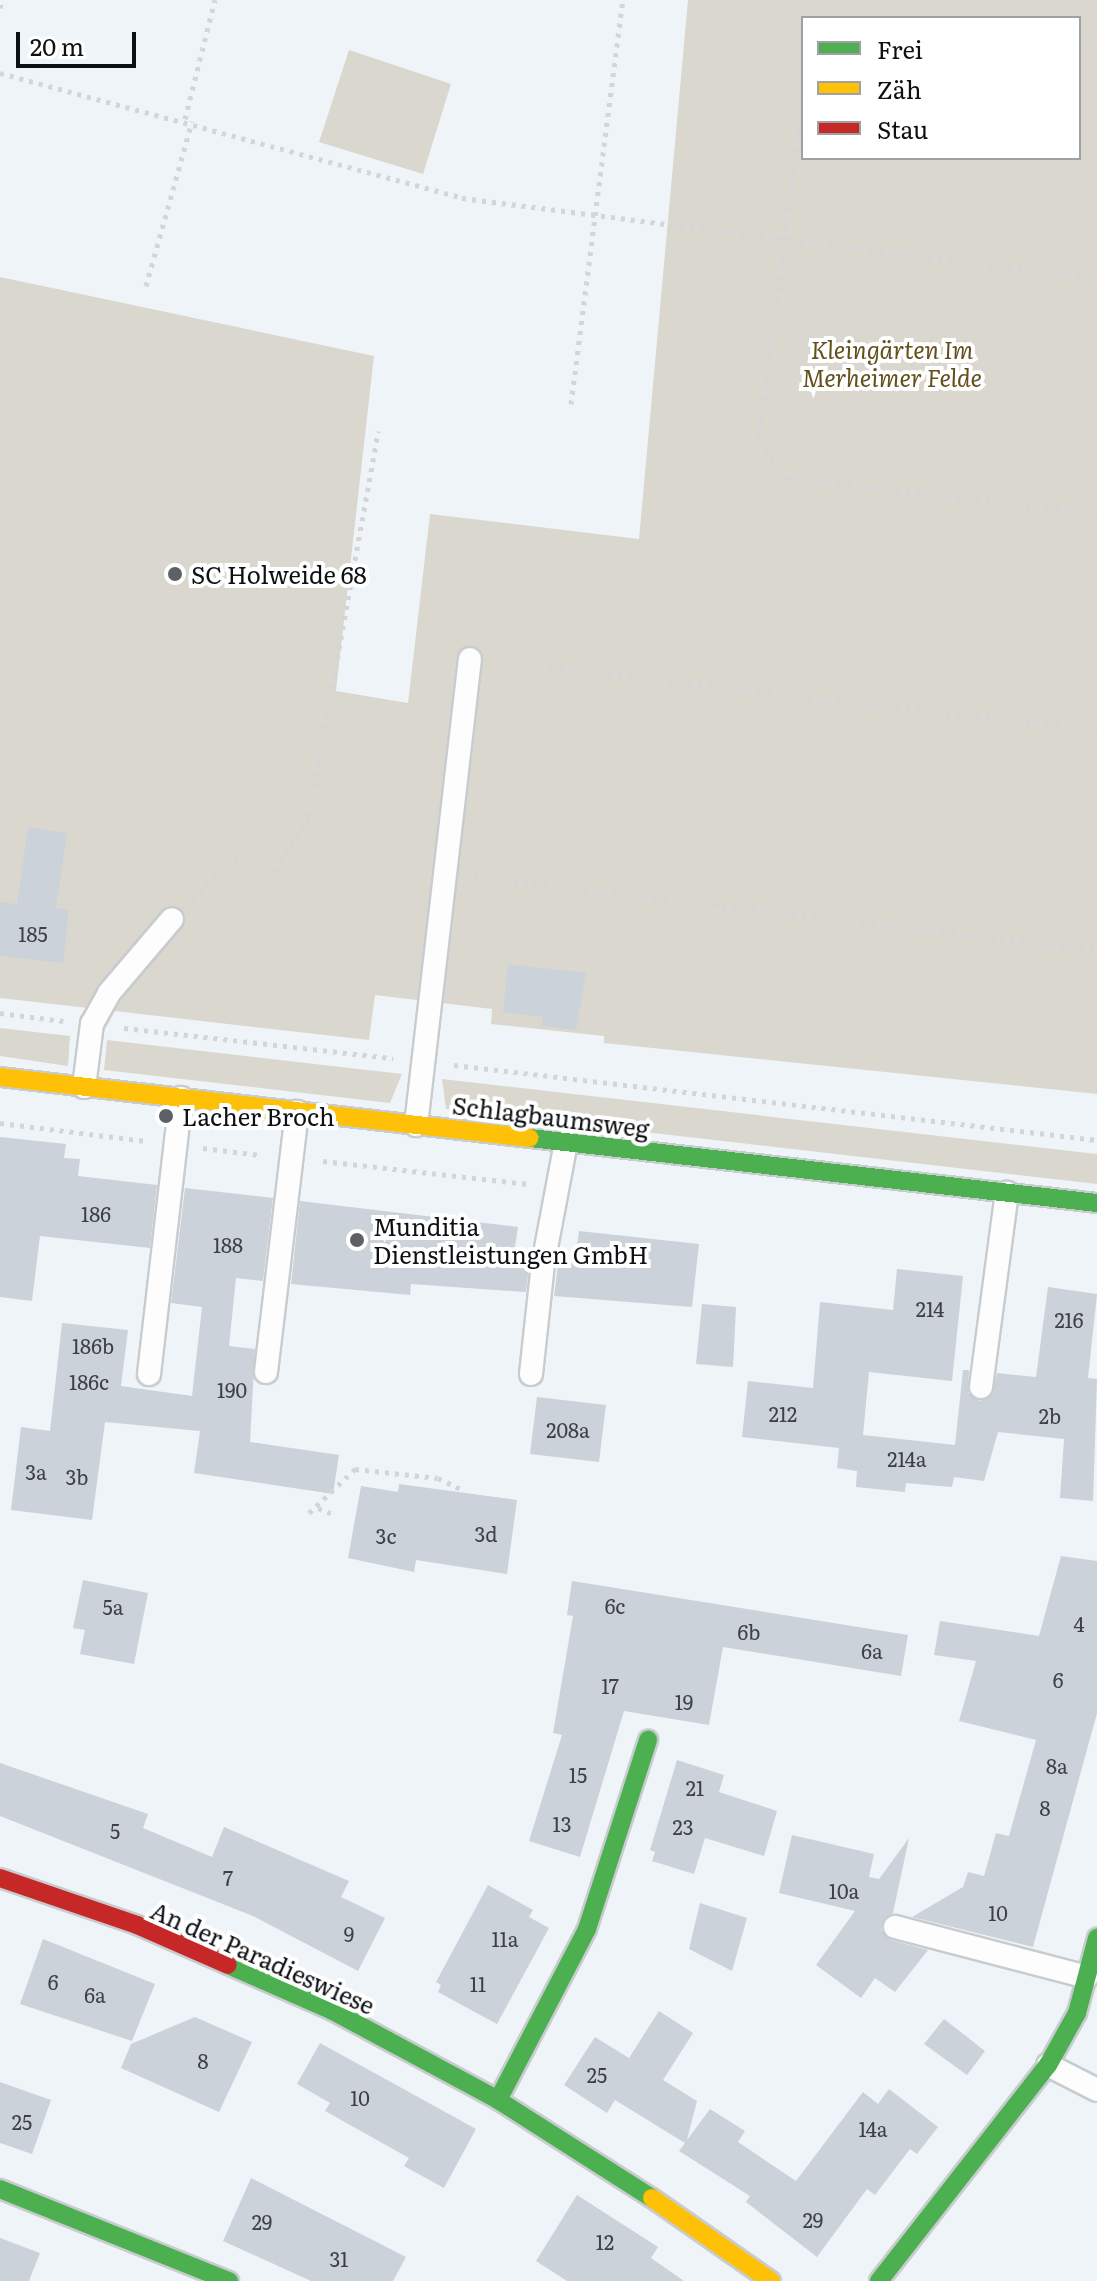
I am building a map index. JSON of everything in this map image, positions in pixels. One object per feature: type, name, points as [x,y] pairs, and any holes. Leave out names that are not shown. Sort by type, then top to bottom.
[{"type":"street","name":"Schlagbaumsweg","points":[[0,1077],[1097,1203]]},
{"type":"street","points":[[498,2100],[587,1929],[648,1740]]},
{"type":"street","name":"An der Paradieswiese","points":[[0,1878],[137,1925],[333,2011],[498,2100],[707,2233],[771,2281]]},
{"type":"street","points":[[879,2281],[1048,2065],[1073,2021],[1097,1938]]},
{"type":"street","points":[[0,2189],[229,2281]]},
{"type":"lane","points":[[416,1125],[470,659]]},
{"type":"lane","points":[[84,1087],[92,1024],[109,993],[172,919]]},
{"type":"lane","points":[[149,1374],[181,1098]]},
{"type":"lane","points":[[266,1372],[297,1112]]},
{"type":"lane","points":[[531,1374],[543,1264],[566,1142]]},
{"type":"lane","points":[[981,1387],[1007,1193]]},
{"type":"lane","points":[[895,1927],[1087,1977]]},
{"type":"lane","points":[[1048,2065],[1097,2090]]},
{"type":"path","points":[[0,8],[2,0]]},
{"type":"path","points":[[146,286],[215,0]]},
{"type":"path","points":[[571,404],[623,0]]},
{"type":"path","points":[[0,73],[188,120],[462,198],[594,214],[783,243],[1097,279]]},
{"type":"path","points":[[801,112],[758,444],[787,478],[1097,514]]},
{"type":"path","points":[[172,919],[234,857],[275,871],[309,816],[378,431]]},
{"type":"path","points":[[470,659],[1097,730]]},
{"type":"path","points":[[445,873],[1097,950]]},
{"type":"path","points":[[0,1013],[1097,1140]]},
{"type":"path","points":[[309,1513],[318,1508],[355,1469],[438,1478],[463,1490]]},
{"type":"path","points":[[318,1508],[335,1515]]},
{"type":"green space","name":"Kleingärten Im Merheimer Felde","points":[[688,0],[1097,0],[1097,1094],[604,1043],[604,1036],[491,1024],[492,1009],[375,995],[369,1040],[0,998],[0,277],[374,356],[336,691],[408,703],[430,514],[639,539]]},
{"type":"green space","points":[[349,50],[451,84],[423,174],[319,142]]},
{"type":"green space","points":[[0,1028],[70,1036],[68,1066],[0,1056]]},
{"type":"green space","points":[[107,1040],[402,1074],[390,1103],[104,1070]]},
{"type":"green space","points":[[442,1079],[1097,1154],[1097,1184],[446,1109]]},
{"type":"building","points":[[28,827],[67,833],[56,908],[69,910],[63,963],[0,956],[0,902],[17,904]]},
{"type":"building","points":[[508,964],[586,973],[576,1030],[542,1026],[543,1017],[503,1012]]},
{"type":"building","points":[[0,1137],[66,1144],[64,1158],[80,1159],[78,1176],[157,1185],[150,1248],[40,1236],[32,1301],[0,1297]]},
{"type":"building","points":[[185,1188],[273,1198],[263,1281],[236,1278],[229,1346],[255,1349],[250,1442],[339,1455],[333,1494],[194,1473],[200,1431],[105,1422],[92,1520],[11,1510],[21,1427],[50,1431],[62,1323],[128,1330],[121,1386],[192,1396],[202,1307],[171,1303]]},
{"type":"building","points":[[300,1201],[518,1227],[515,1247],[531,1251],[526,1292],[411,1284],[410,1295],[291,1284]]},
{"type":"building","points":[[579,1231],[699,1244],[692,1307],[554,1296],[559,1257],[575,1260]]},
{"type":"building","points":[[897,1269],[963,1276],[952,1381],[869,1372],[863,1435],[955,1445],[963,1370],[969,1370],[968,1393],[980,1401],[992,1395],[997,1373],[1036,1377],[1048,1287],[1097,1294],[1088,1378],[1097,1379],[1093,1501],[1060,1498],[1064,1439],[998,1432],[984,1481],[954,1477],[952,1487],[906,1483],[905,1492],[856,1487],[857,1471],[837,1468],[839,1448],[742,1437],[748,1381],[813,1388],[820,1302],[893,1310]]},
{"type":"building","points":[[702,1304],[736,1307],[733,1367],[696,1364]]},
{"type":"building","points":[[537,1397],[606,1405],[599,1462],[530,1454]]},
{"type":"building","points":[[399,1484],[517,1500],[507,1574],[416,1560],[414,1572],[348,1558],[361,1486],[398,1492]]},
{"type":"building","points":[[1061,1556],[1097,1561],[1097,1713],[1033,1947],[912,1917],[963,1887],[968,1872],[984,1876],[996,1833],[1009,1836],[1036,1740],[959,1721],[976,1661],[934,1655],[940,1621],[1039,1636]]},
{"type":"building","points":[[83,1580],[148,1593],[134,1664],[80,1654],[85,1630],[73,1628]]},
{"type":"building","points":[[572,1581],[908,1635],[901,1676],[723,1647],[709,1725],[624,1711],[580,1857],[529,1841],[562,1735],[553,1733],[573,1616],[567,1615]]},
{"type":"building","points":[[677,1760],[724,1775],[719,1792],[777,1811],[764,1856],[705,1838],[694,1874],[652,1861],[655,1852],[650,1850]]},
{"type":"building","points":[[0,1763],[148,1814],[143,1828],[212,1857],[224,1827],[349,1881],[341,1897],[385,1918],[358,1971],[253,1916],[0,1816]]},
{"type":"building","points":[[792,1835],[874,1854],[869,1877],[879,1879],[909,1838],[893,1913],[885,1918],[881,1930],[891,1940],[928,1950],[895,1992],[875,1978],[861,1998],[816,1965],[855,1911],[779,1893]]},
{"type":"building","points":[[488,1885],[533,1910],[529,1917],[549,1928],[497,2024],[438,1992],[441,1985],[436,1982]]},
{"type":"building","points":[[700,1903],[747,1918],[732,1971],[689,1949]]},
{"type":"building","points":[[43,1939],[155,1984],[132,2041],[20,2004]]},
{"type":"building","points":[[659,2011],[693,2033],[663,2080],[697,2101],[687,2140],[710,2109],[745,2131],[738,2142],[796,2181],[863,2092],[878,2104],[889,2089],[938,2127],[917,2154],[910,2149],[875,2195],[867,2189],[817,2257],[746,2202],[750,2196],[679,2151],[685,2143],[615,2100],[607,2113],[564,2085],[595,2037],[629,2058]]},
{"type":"building","points":[[195,2017],[252,2042],[219,2112],[121,2068],[131,2044]]},
{"type":"building","points":[[944,2019],[985,2051],[967,2075],[924,2044]]},
{"type":"building","points":[[320,2043],[476,2129],[444,2188],[404,2166],[409,2158],[325,2111],[330,2103],[297,2084]]},
{"type":"building","points":[[0,2082],[51,2100],[32,2154],[0,2143]]},
{"type":"building","points":[[251,2178],[406,2257],[393,2281],[311,2281],[223,2241]]},
{"type":"building","points":[[577,2195],[658,2247],[651,2258],[684,2281],[567,2281],[536,2261]]},
{"type":"building","points":[[0,2238],[40,2253],[29,2281],[0,2281]]},
{"type":"traffic: fast","points":[[530,1138],[1097,1203]]},
{"type":"traffic: fast","points":[[498,2100],[587,1929],[648,1740]]},
{"type":"traffic: fast","points":[[879,2281],[1048,2065],[1077,2013],[1097,1938]]},
{"type":"traffic: fast","points":[[228,1965],[333,2011],[498,2100],[652,2198]]},
{"type":"traffic: fast","points":[[0,2189],[229,2281]]},
{"type":"traffic: slow","points":[[0,1077],[530,1138]]},
{"type":"traffic: slow","points":[[652,2198],[771,2281]]},
{"type":"traffic: jam","points":[[0,1878],[137,1925],[228,1965]]},
{"type":"place","name":"SC Holweide 68","points":[[175,574]]},
{"type":"place","name":"Lacher Broch","points":[[166,1116]]},
{"type":"place","name":"Munditia Dienstleistungen GmbH","points":[[357,1240]]}]
